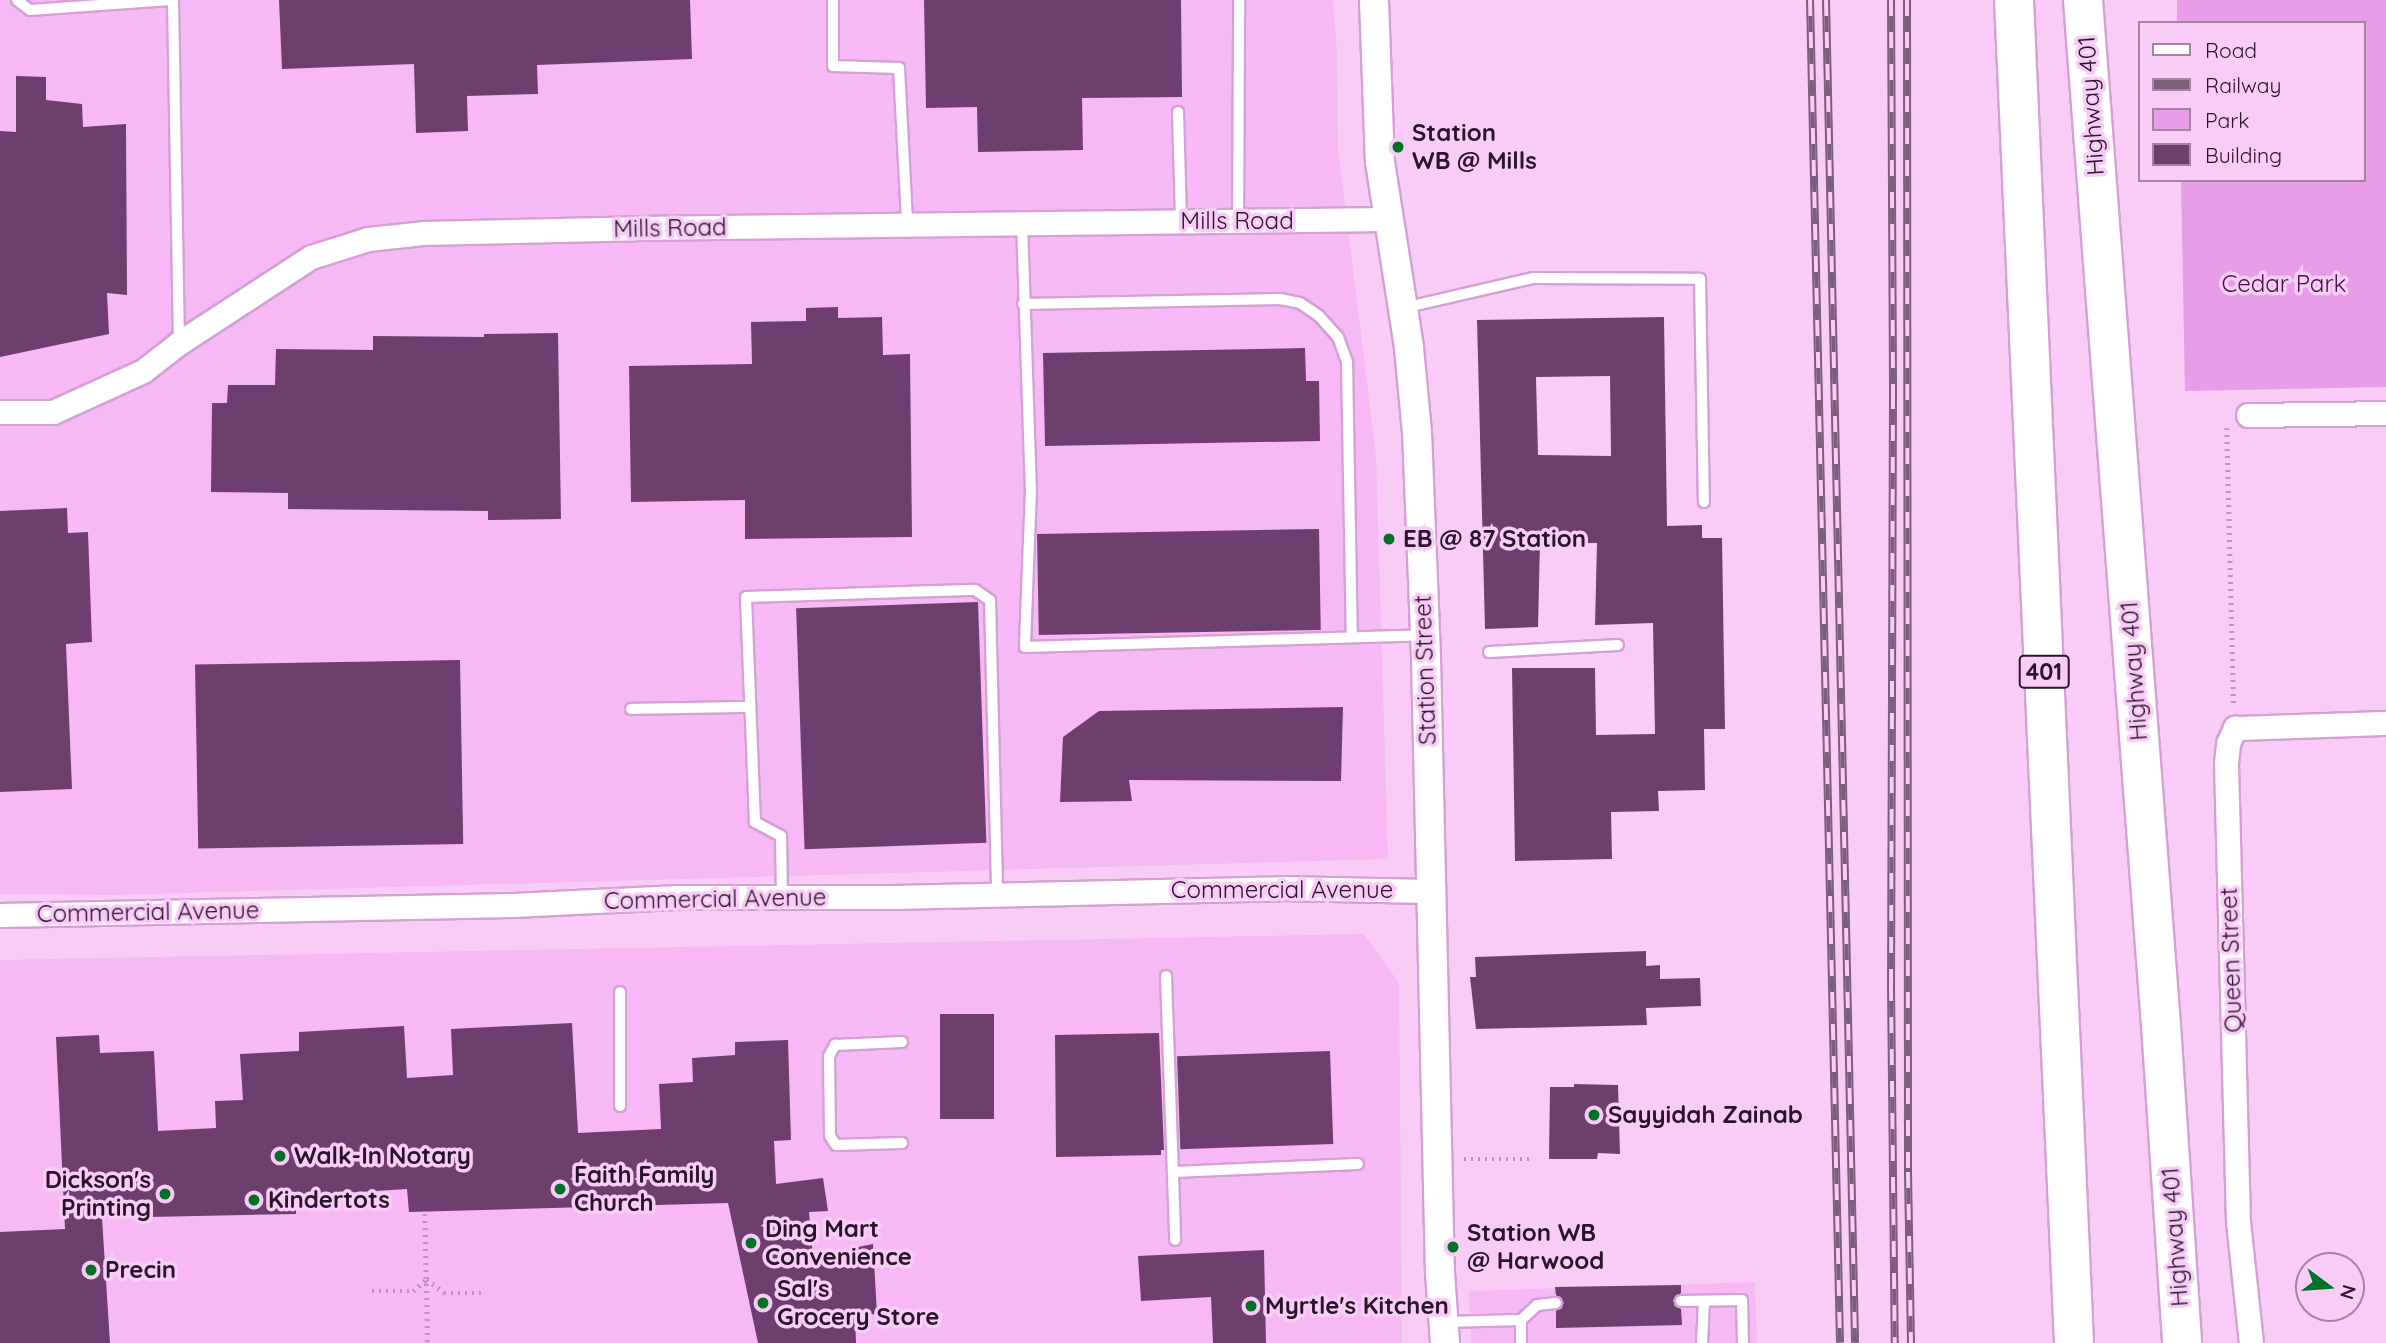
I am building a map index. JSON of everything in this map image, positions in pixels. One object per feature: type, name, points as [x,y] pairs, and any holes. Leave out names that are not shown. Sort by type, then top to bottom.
[{"type":"highway","name":"401","points":[[2014,0],[2074,1343]]},
{"type":"highway","name":"Highway 401","points":[[2083,0],[2161,1026],[2182,1343]]},
{"type":"street","name":"Station Street","points":[[1374,0],[1380,162],[1403,308],[1417,432],[1444,1332]]},
{"type":"street","name":"Mills Road","points":[[0,412],[53,412],[143,371],[179,342],[311,257],[368,239],[423,233],[907,223],[1238,223],[1388,219]]},
{"type":"street","points":[[2248,415],[2386,413]]},
{"type":"street","points":[[2235,728],[2386,723]]},
{"type":"street","name":"Queen Street","points":[[2235,728],[2228,743],[2226,777],[2238,1222],[2250,1343]]},
{"type":"street","name":"Commercial Avenue","points":[[0,915],[513,905],[677,897],[1282,888],[1430,891]]},
{"type":"lane","points":[[17,0],[30,10],[172,0],[179,342]]},
{"type":"lane","points":[[833,0],[833,66],[899,68],[907,223]]},
{"type":"lane","points":[[1238,223],[1239,0]]},
{"type":"lane","points":[[1178,112],[1181,222]]},
{"type":"lane","points":[[1022,222],[1031,488],[1025,647],[1425,635]]},
{"type":"lane","points":[[1403,308],[1533,278],[1700,279],[1704,502]]},
{"type":"lane","points":[[1023,304],[1280,299],[1300,303],[1319,316],[1338,337],[1347,362],[1352,637]]},
{"type":"lane","points":[[782,897],[780,836],[755,822],[746,597],[975,590],[990,600],[997,894]]},
{"type":"lane","points":[[1489,652],[1618,645]]},
{"type":"lane","points":[[631,709],[750,707]]},
{"type":"lane","points":[[1166,976],[1175,1240]]},
{"type":"lane","points":[[620,992],[621,1106]]},
{"type":"lane","points":[[902,1042],[835,1045],[829,1056],[830,1136],[836,1145],[902,1143]]},
{"type":"lane","points":[[1173,1172],[1358,1164]]},
{"type":"lane","points":[[1681,1301],[1742,1300],[1742,1343]]},
{"type":"lane","points":[[1702,1343],[1704,1301]]},
{"type":"lane","points":[[1444,1332],[1521,1320],[1537,1305],[1556,1303]]},
{"type":"lane","points":[[1521,1320],[1521,1343]]},
{"type":"path","points":[[2235,728],[2227,417],[2248,415]]},
{"type":"path","points":[[1464,1159],[1530,1159]]},
{"type":"path","points":[[425,1214],[428,1343]]},
{"type":"path","points":[[372,1291],[413,1291],[427,1279]]},
{"type":"path","points":[[427,1279],[444,1293],[483,1293]]},
{"type":"shaded area","points":[[0,0],[1333,0],[1337,53],[1338,149],[1376,455],[1388,859],[115,895],[0,894]]},
{"type":"shaded area","points":[[1364,934],[1399,983],[1402,1343],[0,1343],[0,960]]},
{"type":"shaded area","points":[[1755,1282],[1757,1343],[1471,1343],[1469,1291]]},
{"type":"green space","name":"Cedar Park","points":[[2177,0],[2386,0],[2386,387],[2185,391],[2181,182],[2365,182],[2365,21],[2177,21]]},
{"type":"building","points":[[279,0],[690,0],[692,59],[537,65],[538,94],[467,96],[468,131],[416,133],[414,64],[282,69]]},
{"type":"building","points":[[924,0],[1181,0],[1182,97],[1082,98],[1083,150],[978,152],[977,107],[926,108]]},
{"type":"building","points":[[16,76],[46,77],[46,100],[82,104],[83,127],[126,124],[127,295],[107,293],[109,334],[0,357],[0,131],[16,132]]},
{"type":"building","points":[[838,307],[838,318],[882,317],[883,355],[910,354],[912,537],[745,539],[745,500],[631,502],[629,366],[752,364],[751,322],[806,321],[806,308]]},
{"type":"building","points":[[1664,317],[1667,526],[1702,525],[1702,538],[1722,538],[1725,729],[1704,729],[1705,790],[1658,791],[1659,811],[1611,812],[1612,859],[1515,861],[1512,668],[1595,668],[1596,735],[1655,734],[1653,623],[1595,625],[1597,543],[1540,543],[1538,627],[1485,629],[1477,320]],"holes":[[[1610,376],[1611,456],[1538,455],[1536,377]]]},
{"type":"building","points":[[558,333],[561,519],[488,520],[488,511],[288,509],[288,493],[211,492],[212,403],[227,403],[228,385],[275,385],[276,349],[373,350],[373,336],[484,337],[484,334]]},
{"type":"building","points":[[1305,348],[1306,381],[1319,381],[1320,441],[1045,446],[1043,353]]},
{"type":"building","points":[[67,508],[68,533],[88,532],[92,642],[66,644],[72,789],[0,792],[0,511]]},
{"type":"building","points":[[1319,529],[1321,630],[1039,635],[1037,534]]},
{"type":"building","points":[[978,602],[986,843],[805,849],[796,608]]},
{"type":"building","points":[[460,660],[463,844],[198,849],[195,665]]},
{"type":"building","points":[[1343,707],[1341,781],[1129,780],[1132,801],[1060,802],[1063,737],[1099,711]]},
{"type":"building","points":[[1646,951],[1646,966],[1660,965],[1660,979],[1700,978],[1701,1006],[1646,1008],[1647,1025],[1476,1029],[1470,977],[1476,977],[1475,957]]},
{"type":"building","points":[[940,1014],[994,1014],[994,1119],[940,1119]]},
{"type":"building","points":[[572,1023],[578,1133],[661,1129],[659,1084],[693,1082],[692,1058],[735,1055],[735,1042],[788,1040],[791,1140],[774,1141],[776,1184],[823,1178],[828,1211],[809,1212],[813,1256],[873,1244],[877,1314],[855,1315],[856,1343],[758,1343],[728,1203],[409,1212],[407,1189],[296,1196],[296,1214],[102,1218],[110,1343],[0,1343],[0,1232],[65,1229],[56,1037],[99,1035],[100,1053],[154,1051],[158,1131],[216,1128],[215,1101],[243,1100],[240,1054],[299,1051],[299,1032],[404,1026],[407,1078],[453,1075],[451,1029]]},
{"type":"building","points":[[1159,1033],[1164,1150],[1161,1150],[1161,1155],[1056,1157],[1055,1035]]},
{"type":"building","points":[[1330,1051],[1333,1144],[1180,1149],[1177,1056]]},
{"type":"building","name":"Sayyidah Zainab","points":[[1574,1084],[1618,1085],[1620,1154],[1598,1153],[1597,1159],[1549,1159],[1550,1087],[1574,1087]]},
{"type":"building","points":[[1264,1250],[1266,1343],[1213,1343],[1211,1297],[1141,1301],[1138,1256]]},
{"type":"building","points":[[1681,1285],[1681,1293],[1673,1300],[1675,1306],[1681,1309],[1682,1325],[1556,1328],[1556,1311],[1564,1303],[1556,1295],[1555,1287]]},
{"type":"railway","points":[[1810,0],[1840,1343]]},
{"type":"railway","points":[[1826,0],[1855,1343]]},
{"type":"railway","points":[[1891,0],[1891,985],[1895,1343]]},
{"type":"railway","points":[[1907,0],[1908,1172],[1911,1343]]},
{"type":"place","name":"Station WB @ Mills","points":[[1398,147]]},
{"type":"place","name":"EB @ 87 Station","points":[[1389,539]]},
{"type":"place","name":"Sayyidah Zainab","points":[[1594,1115]]},
{"type":"place","name":"Walk-In Notary","points":[[280,1156]]},
{"type":"place","name":"Faith Family Church","points":[[560,1189]]},
{"type":"place","name":"Dickson's Printing","points":[[165,1194]]},
{"type":"place","name":"Kindertots","points":[[254,1200]]},
{"type":"place","name":"Ding Mart Convenience","points":[[751,1243]]},
{"type":"place","name":"Station WB @ Harwood","points":[[1453,1247]]},
{"type":"place","name":"Precin","points":[[91,1270]]},
{"type":"place","name":"Sal's Grocery Store","points":[[763,1303]]},
{"type":"place","name":"Myrtle's Kitchen","points":[[1251,1306]]}]
